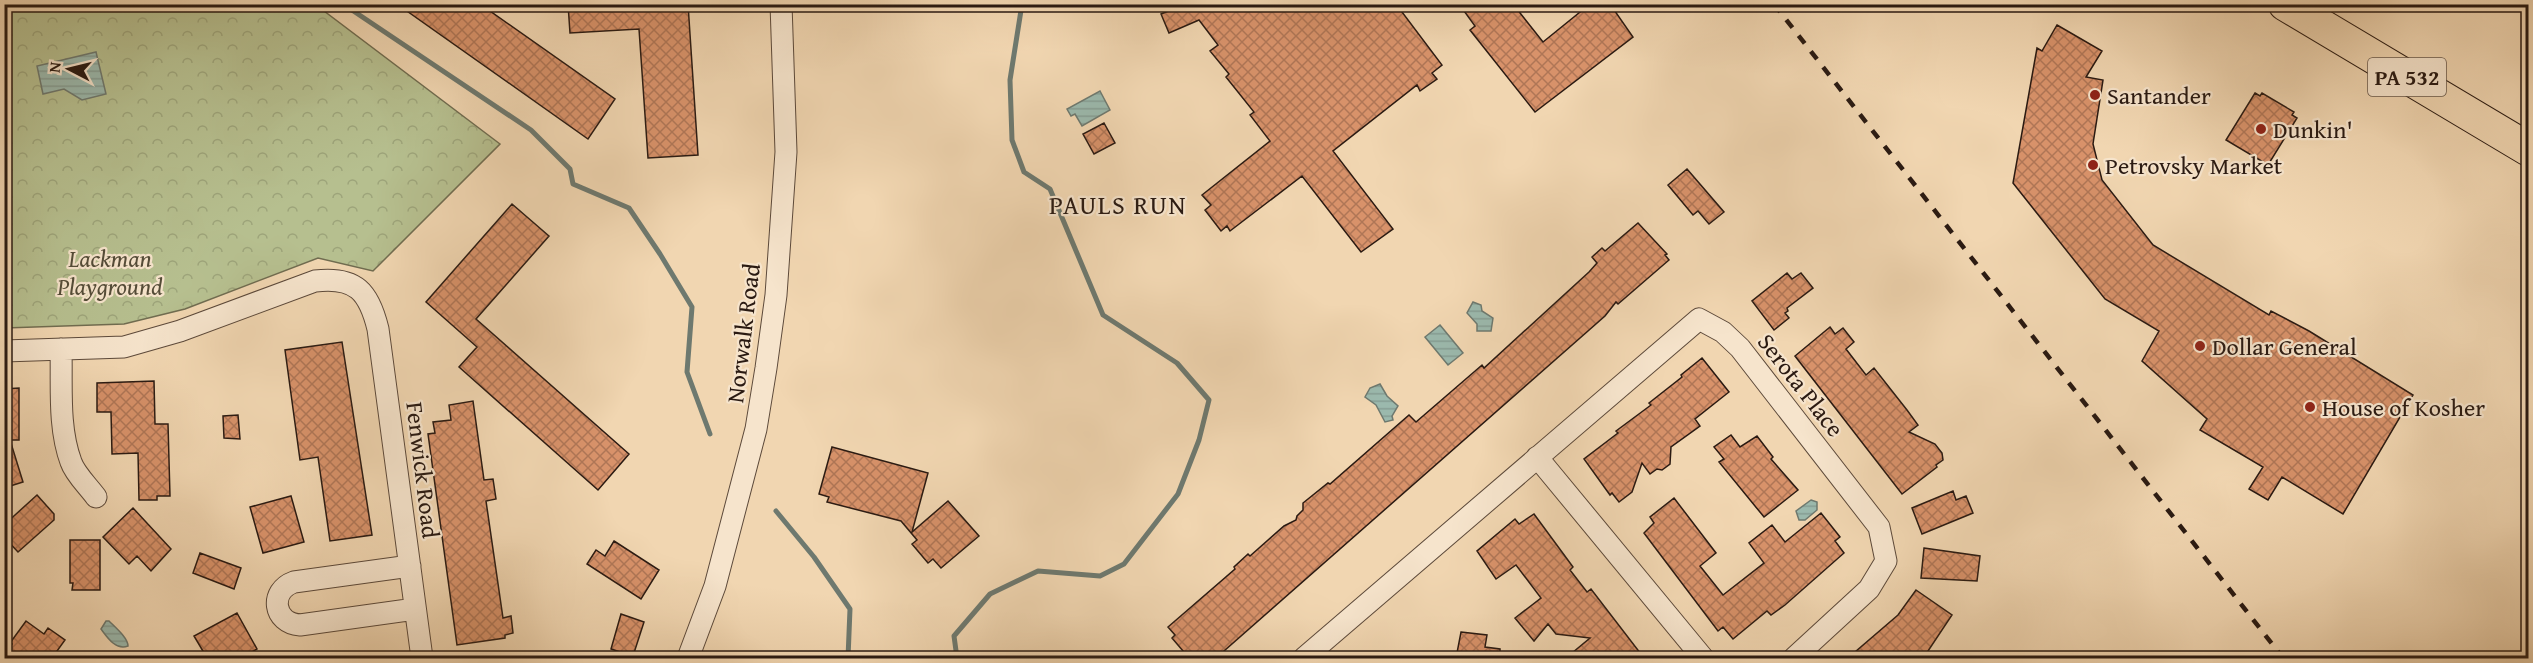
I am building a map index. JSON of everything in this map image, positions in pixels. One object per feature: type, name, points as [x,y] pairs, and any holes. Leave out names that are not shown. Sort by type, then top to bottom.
[{"type":"main road","name":"PA 532","points":[[2284,4],[2529,149]]},
{"type":"street","name":"Norwalk Road","points":[[688,658],[715,586],[756,429],[766,368],[776,295],[786,152],[781,4]]},
{"type":"street","name":"Fenwick Road","points":[[61,350],[102,349],[144,342],[315,281],[342,282],[363,291],[373,308],[378,329],[422,658]]},
{"type":"street","name":"Serota Place","points":[[1304,658],[1699,319],[1723,332],[1740,348],[1879,527],[1886,561],[1869,590],[1794,658]]},
{"type":"street","points":[[4,351],[61,350],[62,418],[66,442],[72,465],[96,496]]},
{"type":"street","points":[[1537,457],[1703,658]]},
{"type":"street","points":[[410,566],[294,582],[282,588],[277,606],[282,618],[287,622],[300,625],[415,609]]},
{"type":"green space","name":"Lackman Playground","points":[[4,5],[316,5],[500,144],[373,271],[318,258],[185,309],[124,324],[5,328]]},
{"type":"shaded area","points":[[96,52],[106,94],[82,100],[64,89],[43,94],[37,66]]},
{"type":"shaded area","points":[[1100,91],[1110,110],[1082,126],[1075,114],[1071,116],[1067,109]]},
{"type":"shaded area","points":[[1473,302],[1481,305],[1482,311],[1493,318],[1491,331],[1477,331],[1477,324],[1467,313]]},
{"type":"shaded area","points":[[1440,325],[1463,353],[1448,365],[1425,337]]},
{"type":"shaded area","points":[[1380,384],[1387,396],[1398,406],[1392,416],[1393,420],[1385,422],[1376,405],[1365,397],[1370,388]]},
{"type":"shaded area","points":[[1811,500],[1817,502],[1817,510],[1805,520],[1799,520],[1796,511]]},
{"type":"shaded area","points":[[106,621],[109,621],[121,633],[128,646],[120,647],[109,639],[101,629]]},
{"type":"building","points":[[397,4],[480,4],[615,99],[588,139]]},
{"type":"building","points":[[568,4],[688,4],[698,155],[648,158],[639,29],[570,33]]},
{"type":"building","points":[[1186,4],[1396,4],[1442,65],[1432,73],[1437,79],[1420,91],[1417,85],[1333,151],[1393,229],[1361,252],[1302,176],[1230,231],[1227,226],[1221,231],[1205,210],[1211,205],[1202,195],[1270,141],[1250,115],[1254,112],[1226,77],[1229,74],[1210,51],[1218,45],[1199,20],[1169,33],[1161,14]]},
{"type":"building","points":[[1459,4],[1513,4],[1543,42],[1590,4],[1610,4],[1633,37],[1535,112],[1470,30],[1475,26]]},
{"type":"building","points":[[2057,25],[2102,51],[2086,77],[2103,80],[2093,144],[2102,180],[2153,245],[2269,315],[2271,311],[2309,331],[2413,395],[2343,514],[2282,477],[2268,500],[2249,489],[2263,467],[2200,430],[2207,419],[2142,361],[2159,331],[2105,299],[2013,183],[2037,48],[2042,51]]},
{"type":"building","name":"Dunkin'","points":[[2255,93],[2260,96],[2262,93],[2294,112],[2292,115],[2297,118],[2268,165],[2226,140]]},
{"type":"building","points":[[1104,123],[1115,143],[1094,154],[1083,134]]},
{"type":"building","points":[[1687,169],[1724,212],[1709,224],[1698,211],[1693,215],[1668,185]]},
{"type":"building","points":[[512,204],[549,236],[476,319],[629,454],[598,490],[459,367],[477,347],[426,302]]},
{"type":"building","points":[[1638,223],[1667,254],[1665,255],[1669,260],[1618,304],[1616,302],[1605,316],[1216,658],[1189,658],[1172,638],[1175,635],[1168,627],[1235,569],[1234,567],[1248,554],[1250,556],[1284,526],[1296,520],[1303,510],[1303,503],[1328,483],[1330,484],[1409,415],[1416,422],[1482,365],[1484,368],[1589,272],[1597,263],[1592,257],[1602,248],[1605,251]]},
{"type":"building","points":[[1787,273],[1792,279],[1801,273],[1813,288],[1787,308],[1788,311],[1785,313],[1789,318],[1774,330],[1752,301]]},
{"type":"building","points":[[1830,327],[1835,334],[1843,328],[1854,342],[1846,349],[1866,375],[1874,368],[1907,410],[1918,425],[1909,432],[1935,444],[1942,453],[1943,460],[1936,465],[1937,467],[1902,494],[1795,356]]},
{"type":"building","points":[[342,342],[372,535],[330,541],[318,457],[300,460],[285,350]]},
{"type":"building","points":[[1702,358],[1729,392],[1695,419],[1700,426],[1671,447],[1670,464],[1650,474],[1642,463],[1632,492],[1619,502],[1612,493],[1610,495],[1584,459],[1651,405],[1649,403]]},
{"type":"building","points":[[154,381],[155,424],[168,424],[170,496],[157,496],[157,500],[139,500],[138,453],[112,454],[111,412],[97,412],[97,383]]},
{"type":"building","points":[[19,388],[19,440],[10,440],[23,482],[4,488],[4,389]]},
{"type":"building","points":[[473,401],[484,480],[493,479],[496,499],[486,501],[503,618],[511,616],[513,633],[505,635],[505,638],[457,645],[428,434],[435,433],[433,422],[451,420],[449,405]]},
{"type":"building","points":[[238,415],[240,439],[224,438],[223,416]]},
{"type":"building","points":[[1731,435],[1740,447],[1757,436],[1773,457],[1771,459],[1798,490],[1764,517],[1719,462],[1724,459],[1714,447]]},
{"type":"building","points":[[832,447],[928,473],[912,532],[948,501],[979,536],[941,568],[933,559],[928,563],[912,544],[917,540],[901,521],[827,502],[829,497],[819,494]]},
{"type":"building","points":[[1953,491],[1956,500],[1966,496],[1973,513],[1922,534],[1912,508]]},
{"type":"building","points":[[37,495],[54,514],[54,520],[18,552],[4,537],[4,525]]},
{"type":"building","points":[[291,496],[304,542],[263,553],[250,507]]},
{"type":"building","points":[[1674,498],[1716,553],[1700,566],[1723,595],[1764,563],[1749,543],[1772,525],[1785,542],[1821,513],[1840,537],[1835,541],[1844,553],[1785,605],[1771,615],[1767,611],[1733,639],[1723,627],[1718,631],[1644,533],[1654,523],[1650,517]]},
{"type":"building","points":[[133,508],[171,549],[151,571],[137,556],[129,564],[103,537]]},
{"type":"building","points":[[1534,514],[1573,567],[1570,570],[1587,592],[1591,589],[1644,658],[1566,658],[1590,638],[1556,634],[1548,624],[1534,641],[1515,618],[1541,598],[1516,565],[1496,579],[1477,551],[1515,519],[1519,524]]},
{"type":"building","points":[[70,540],[100,540],[100,590],[72,590]]},
{"type":"building","points":[[614,541],[659,570],[641,599],[587,564],[596,550],[605,556]]},
{"type":"building","points":[[1924,548],[1980,556],[1977,581],[1921,578]]},
{"type":"building","points":[[200,553],[241,568],[234,589],[193,573]]},
{"type":"building","points":[[1916,590],[1952,615],[1928,651],[1935,658],[1848,658],[1898,615]]},
{"type":"building","points":[[237,613],[257,649],[241,658],[207,658],[194,636]]},
{"type":"building","points":[[621,614],[644,622],[633,656],[611,649]]},
{"type":"building","points":[[26,621],[44,634],[48,628],[65,640],[52,658],[4,658],[4,654],[12,644],[10,643]]},
{"type":"building","points":[[1461,632],[1487,635],[1485,647],[1500,649],[1500,658],[1456,658]]},
{"type":"waterway","points":[[343,4],[531,130],[570,169],[573,184],[629,208],[692,307],[687,372],[710,434]]},
{"type":"waterway","points":[[957,658],[954,636],[990,594],[1038,571],[1100,576],[1124,564],[1178,494],[1199,440],[1209,400],[1177,363],[1103,315],[1050,189],[1024,172],[1012,140],[1010,80],[1022,4]]},
{"type":"waterway","points":[[776,511],[814,557],[850,609],[848,658]]},
{"type":"railway","points":[[1774,4],[2283,658]]},
{"type":"place","name":"Santander","points":[[2095,95]]},
{"type":"place","name":"Dunkin'","points":[[2261,129]]},
{"type":"place","name":"Petrovsky Market","points":[[2093,165]]},
{"type":"place","name":"Dollar General","points":[[2200,346]]},
{"type":"place","name":"House of Kosher","points":[[2310,407]]},
{"type":"district","name":"PAULS RUN","points":[[1118,204]]}]
